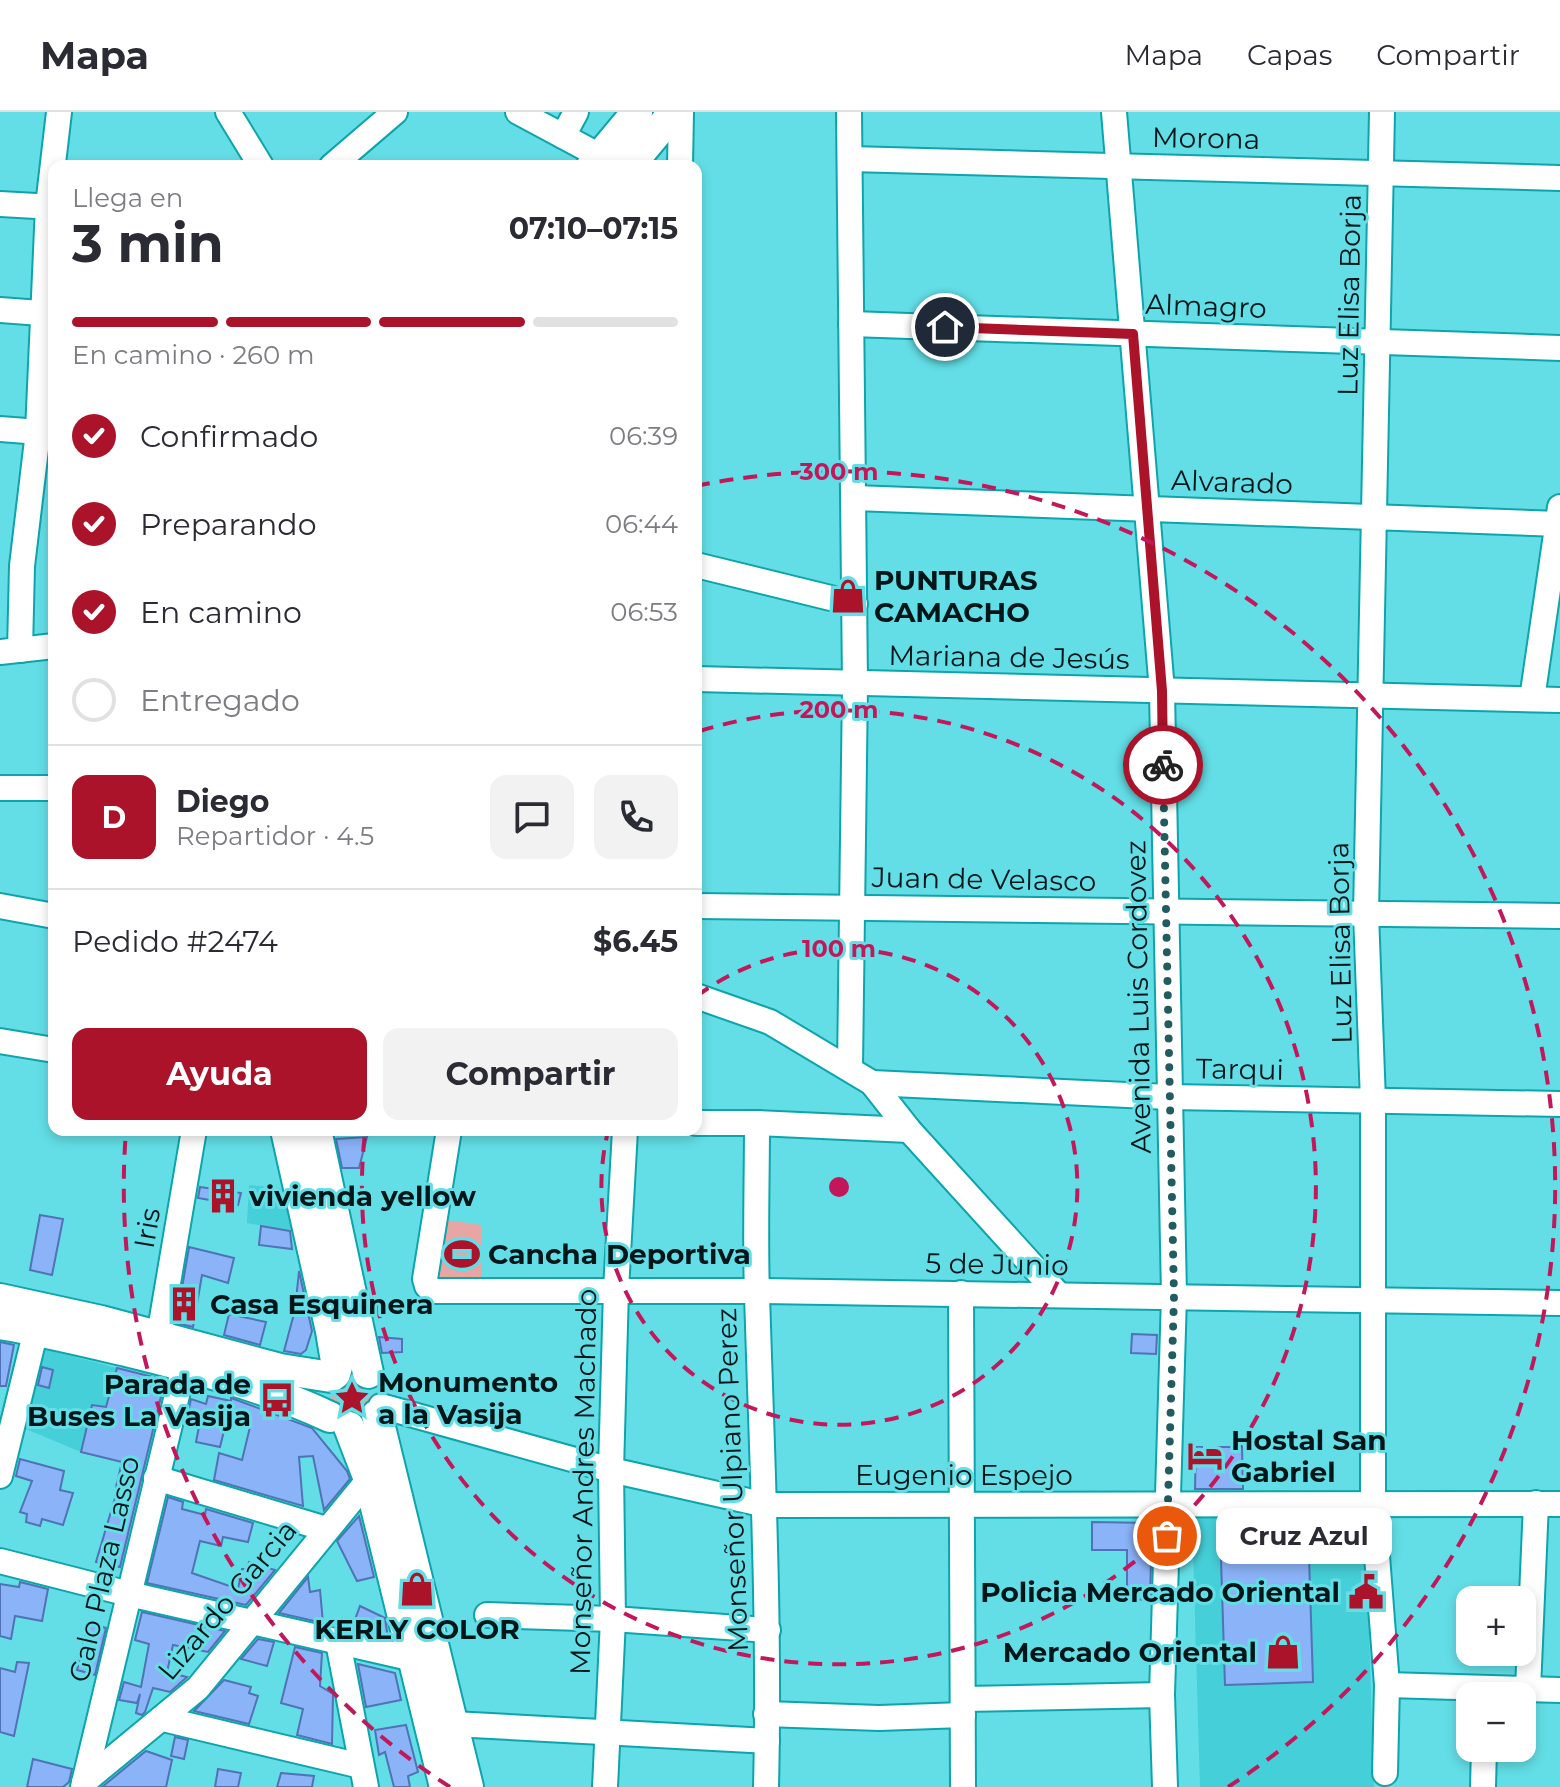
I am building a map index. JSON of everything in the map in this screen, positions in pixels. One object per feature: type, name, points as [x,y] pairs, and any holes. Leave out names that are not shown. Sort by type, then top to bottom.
[{"type":"main road","points":[[609,160],[637,112]]},
{"type":"main road","points":[[611,160],[674,112]]},
{"type":"main road","points":[[287,1136],[337,1367],[323,1392],[323,1402],[340,1422],[367,1473],[445,1787]]},
{"type":"main road","points":[[317,1136],[368,1373]]},
{"type":"main road","points":[[0,1299],[159,1336],[296,1387],[340,1422],[365,1425],[379,1410]]},
{"type":"main road","points":[[0,1324],[184,1366],[296,1387],[351,1368],[374,1378],[381,1391],[379,1410],[468,1787]]},
{"type":"main road","points":[[296,1387],[323,1362],[329,1352],[331,1331]]},
{"type":"main road","points":[[296,1387],[367,1473]]},
{"type":"street","points":[[55,160],[59,112]]},
{"type":"street","points":[[339,160],[395,112]]},
{"type":"street","points":[[518,112],[602,160]]},
{"type":"street","points":[[563,136],[576,112]]},
{"type":"street","points":[[680,160],[681,112]]},
{"type":"street","points":[[849,112],[855,604],[850,1068]]},
{"type":"street","name":"Avenida Luis Cordovez","points":[[1114,112],[1162,691],[1174,1296],[1162,1695],[1165,1787]]},
{"type":"street","name":"Luz Elisa Borja","points":[[1382,112],[1366,914],[1373,1101],[1373,1504],[1387,1685],[1385,1773]]},
{"type":"street","points":[[240,117],[258,160]]},
{"type":"street","name":"Morona","points":[[850,159],[1560,178]]},
{"type":"street","points":[[0,204],[48,206]]},
{"type":"street","points":[[0,310],[48,313]]},
{"type":"street","name":"Almagro","points":[[851,324],[1560,348]]},
{"type":"street","points":[[48,373],[46,433],[11,565],[10,651],[48,647]]},
{"type":"street","points":[[0,429],[46,433]]},
{"type":"street","name":"Alvarado","points":[[854,498],[1374,517],[1559,518]]},
{"type":"street","points":[[1532,699],[1559,518]]},
{"type":"street","points":[[702,566],[855,604]]},
{"type":"street","name":"Mariana de Jesús","points":[[702,679],[1560,700]]},
{"type":"street","points":[[0,788],[48,788]]},
{"type":"street","points":[[0,906],[48,915]]},
{"type":"street","name":"Juan de Velasco","points":[[702,906],[1560,916]]},
{"type":"street","points":[[702,998],[770,1022],[872,1083],[909,1130],[1059,1295]]},
{"type":"street","points":[[0,1041],[48,1049]]},
{"type":"street","name":"Tarqui","points":[[872,1083],[1169,1097],[1560,1104]]},
{"type":"street","points":[[702,1123],[909,1130]]},
{"type":"street","name":"Monseñor Ulpiano Perez","points":[[757,1123],[757,1291],[768,1630],[766,1787]]},
{"type":"street","name":"Iris","points":[[159,1336],[193,1136]]},
{"type":"street","name":"5 de Junio","points":[[448,1136],[425,1279],[432,1291],[961,1293],[1560,1303]]},
{"type":"street","name":"Monseñor Andres Machado","points":[[605,1787],[613,1619],[611,1470],[616,1290],[625,1136]]},
{"type":"street","points":[[961,1293],[963,1787]]},
{"type":"street","points":[[0,1476],[36,1330]]},
{"type":"street","name":"Galo Plaza Lasso","points":[[84,1784],[184,1366]]},
{"type":"street","name":"Eugenio Espejo","points":[[379,1410],[611,1470],[766,1505],[1548,1503]]},
{"type":"street","name":"Lizardo Garcia","points":[[84,1784],[198,1688],[367,1473]]},
{"type":"street","points":[[156,1478],[326,1529]]},
{"type":"street","points":[[1529,1682],[1548,1503]]},
{"type":"street","points":[[0,1561],[414,1659]]},
{"type":"street","points":[[487,1615],[613,1619],[768,1630]]},
{"type":"street","points":[[163,1719],[364,1777],[338,1642]]},
{"type":"street","points":[[1387,1685],[1456,1690]]},
{"type":"street","points":[[1536,1689],[1560,1690]]},
{"type":"street","points":[[766,1714],[879,1718],[964,1707],[1162,1695]]},
{"type":"street","points":[[453,1724],[767,1741]]},
{"type":"street","points":[[1483,1787],[1484,1762]]},
{"type":"shaded area","points":[[249,1185],[281,1188],[294,1232],[247,1223]]},
{"type":"shaded area","name":"Cancha Deportiva","points":[[447,1220],[481,1225],[482,1285],[438,1283]]},
{"type":"shaded area","points":[[41,1348],[117,1368],[106,1407],[92,1406],[81,1452],[21,1427]]},
{"type":"shaded area","points":[[352,1378],[366,1384],[372,1398],[366,1412],[352,1418],[338,1412],[332,1398],[338,1384]]},
{"type":"shaded area","name":"Mercado Oriental","points":[[1365,1513],[1374,1787],[1200,1787],[1192,1517]]},
{"type":"building","points":[[367,1137],[359,1168],[342,1168],[336,1139]]},
{"type":"building","name":"vivienda yellow","points":[[200,1187],[241,1193],[238,1205],[198,1198]]},
{"type":"building","points":[[40,1215],[63,1219],[52,1275],[30,1270]]},
{"type":"building","points":[[261,1226],[290,1231],[292,1249],[259,1245]]},
{"type":"building","points":[[189,1247],[234,1258],[228,1283],[202,1275],[193,1327],[176,1323]]},
{"type":"building","points":[[299,1271],[312,1331],[306,1350],[301,1354],[284,1351],[295,1310]]},
{"type":"building","points":[[229,1314],[266,1322],[260,1345],[224,1335]]},
{"type":"building","points":[[1132,1334],[1157,1335],[1156,1354],[1131,1353]]},
{"type":"building","points":[[379,1337],[402,1339],[402,1352],[382,1353]]},
{"type":"building","points":[[0,1342],[14,1345],[6,1386],[0,1386]]},
{"type":"building","points":[[42,1367],[53,1370],[49,1388],[38,1385]]},
{"type":"building","points":[[117,1368],[165,1380],[120,1567],[96,1562],[118,1488],[122,1462],[81,1452],[92,1405],[106,1407]]},
{"type":"building","points":[[208,1396],[231,1401],[231,1398],[312,1428],[350,1479],[324,1510],[313,1456],[299,1457],[303,1506],[214,1480],[219,1453],[242,1460],[250,1427],[226,1423],[220,1447],[196,1442],[201,1416],[188,1413],[191,1399],[206,1404]]},
{"type":"building","points":[[1196,1447],[1242,1447],[1243,1489],[1195,1489]]},
{"type":"building","points":[[20,1459],[64,1471],[60,1490],[73,1493],[63,1525],[42,1519],[40,1526],[26,1522],[27,1514],[20,1512],[32,1481],[16,1476]]},
{"type":"building","points":[[168,1497],[183,1502],[182,1509],[205,1515],[206,1509],[253,1523],[248,1542],[223,1537],[221,1546],[200,1541],[192,1573],[238,1589],[242,1569],[247,1569],[249,1562],[275,1570],[246,1605],[147,1583]]},
{"type":"building","points":[[359,1516],[374,1577],[357,1581],[337,1541]]},
{"type":"building","points":[[1092,1522],[1152,1523],[1150,1600],[1127,1599],[1127,1550],[1092,1550]]},
{"type":"building","points":[[1309,1557],[1313,1682],[1225,1685],[1221,1559]]},
{"type":"building","points":[[308,1577],[310,1592],[320,1590],[323,1623],[279,1613]]},
{"type":"building","points":[[20,1582],[48,1589],[42,1621],[15,1616],[11,1639],[0,1636],[0,1584],[19,1587]]},
{"type":"building","points":[[360,1606],[385,1618],[388,1638],[342,1627],[341,1622],[353,1625]]},
{"type":"building","points":[[142,1612],[225,1631],[208,1652],[173,1645],[167,1672],[187,1677],[170,1692],[153,1688],[142,1715],[136,1713],[140,1694],[137,1703],[119,1700],[124,1682],[141,1687],[149,1644],[135,1640]]},
{"type":"building","points":[[88,1623],[106,1628],[95,1675],[77,1670]]},
{"type":"building","points":[[258,1639],[274,1642],[267,1666],[241,1659]]},
{"type":"building","points":[[295,1647],[322,1653],[320,1686],[333,1694],[332,1744],[297,1735],[303,1709],[281,1703]]},
{"type":"building","points":[[17,1662],[29,1663],[14,1736],[0,1732],[0,1668],[15,1672]]},
{"type":"building","points":[[358,1664],[395,1673],[401,1700],[366,1707]]},
{"type":"building","points":[[224,1680],[251,1687],[249,1693],[258,1696],[249,1724],[194,1711]]},
{"type":"building","points":[[406,1725],[418,1772],[408,1776],[410,1787],[394,1787],[385,1752],[379,1755],[375,1730]]},
{"type":"building","points":[[175,1737],[188,1740],[184,1759],[171,1756]]},
{"type":"building","points":[[146,1751],[172,1760],[166,1787],[102,1787]]},
{"type":"building","points":[[33,1759],[72,1769],[69,1782],[63,1787],[27,1787]]},
{"type":"building","points":[[218,1769],[241,1773],[238,1787],[215,1787]]},
{"type":"building","points":[[281,1773],[314,1776],[312,1787],[277,1787]]},
{"type":"way so far","points":[[1163,765],[1174,1296],[1167,1536]]},
{"type":"place","name":"PUNTURAS CAMACHO","points":[[848,596]]},
{"type":"place","name":"vivienda yellow","points":[[223,1196]]},
{"type":"place","name":"Cancha Deportiva","points":[[462,1254]]},
{"type":"place","name":"Casa Esquinera","points":[[184,1304]]},
{"type":"place","name":"Monumento a la Vasija","points":[[352,1398]]},
{"type":"place","name":"Parada de Buses La Vasija","points":[[277,1400]]},
{"type":"place","name":"Hostal San Gabriel","points":[[1205,1456]]},
{"type":"place","name":"Cruz Azul","points":[[1167,1536]]},
{"type":"place","name":"KERLY COLOR","points":[[417,1589]]},
{"type":"place","name":"Policia Mercado Oriental","points":[[1366,1592]]},
{"type":"place","name":"Mercado Oriental","points":[[1283,1652]]},
{"type":"route","points":[[945,327],[1133,334],[1162,691],[1163,765]]}]
